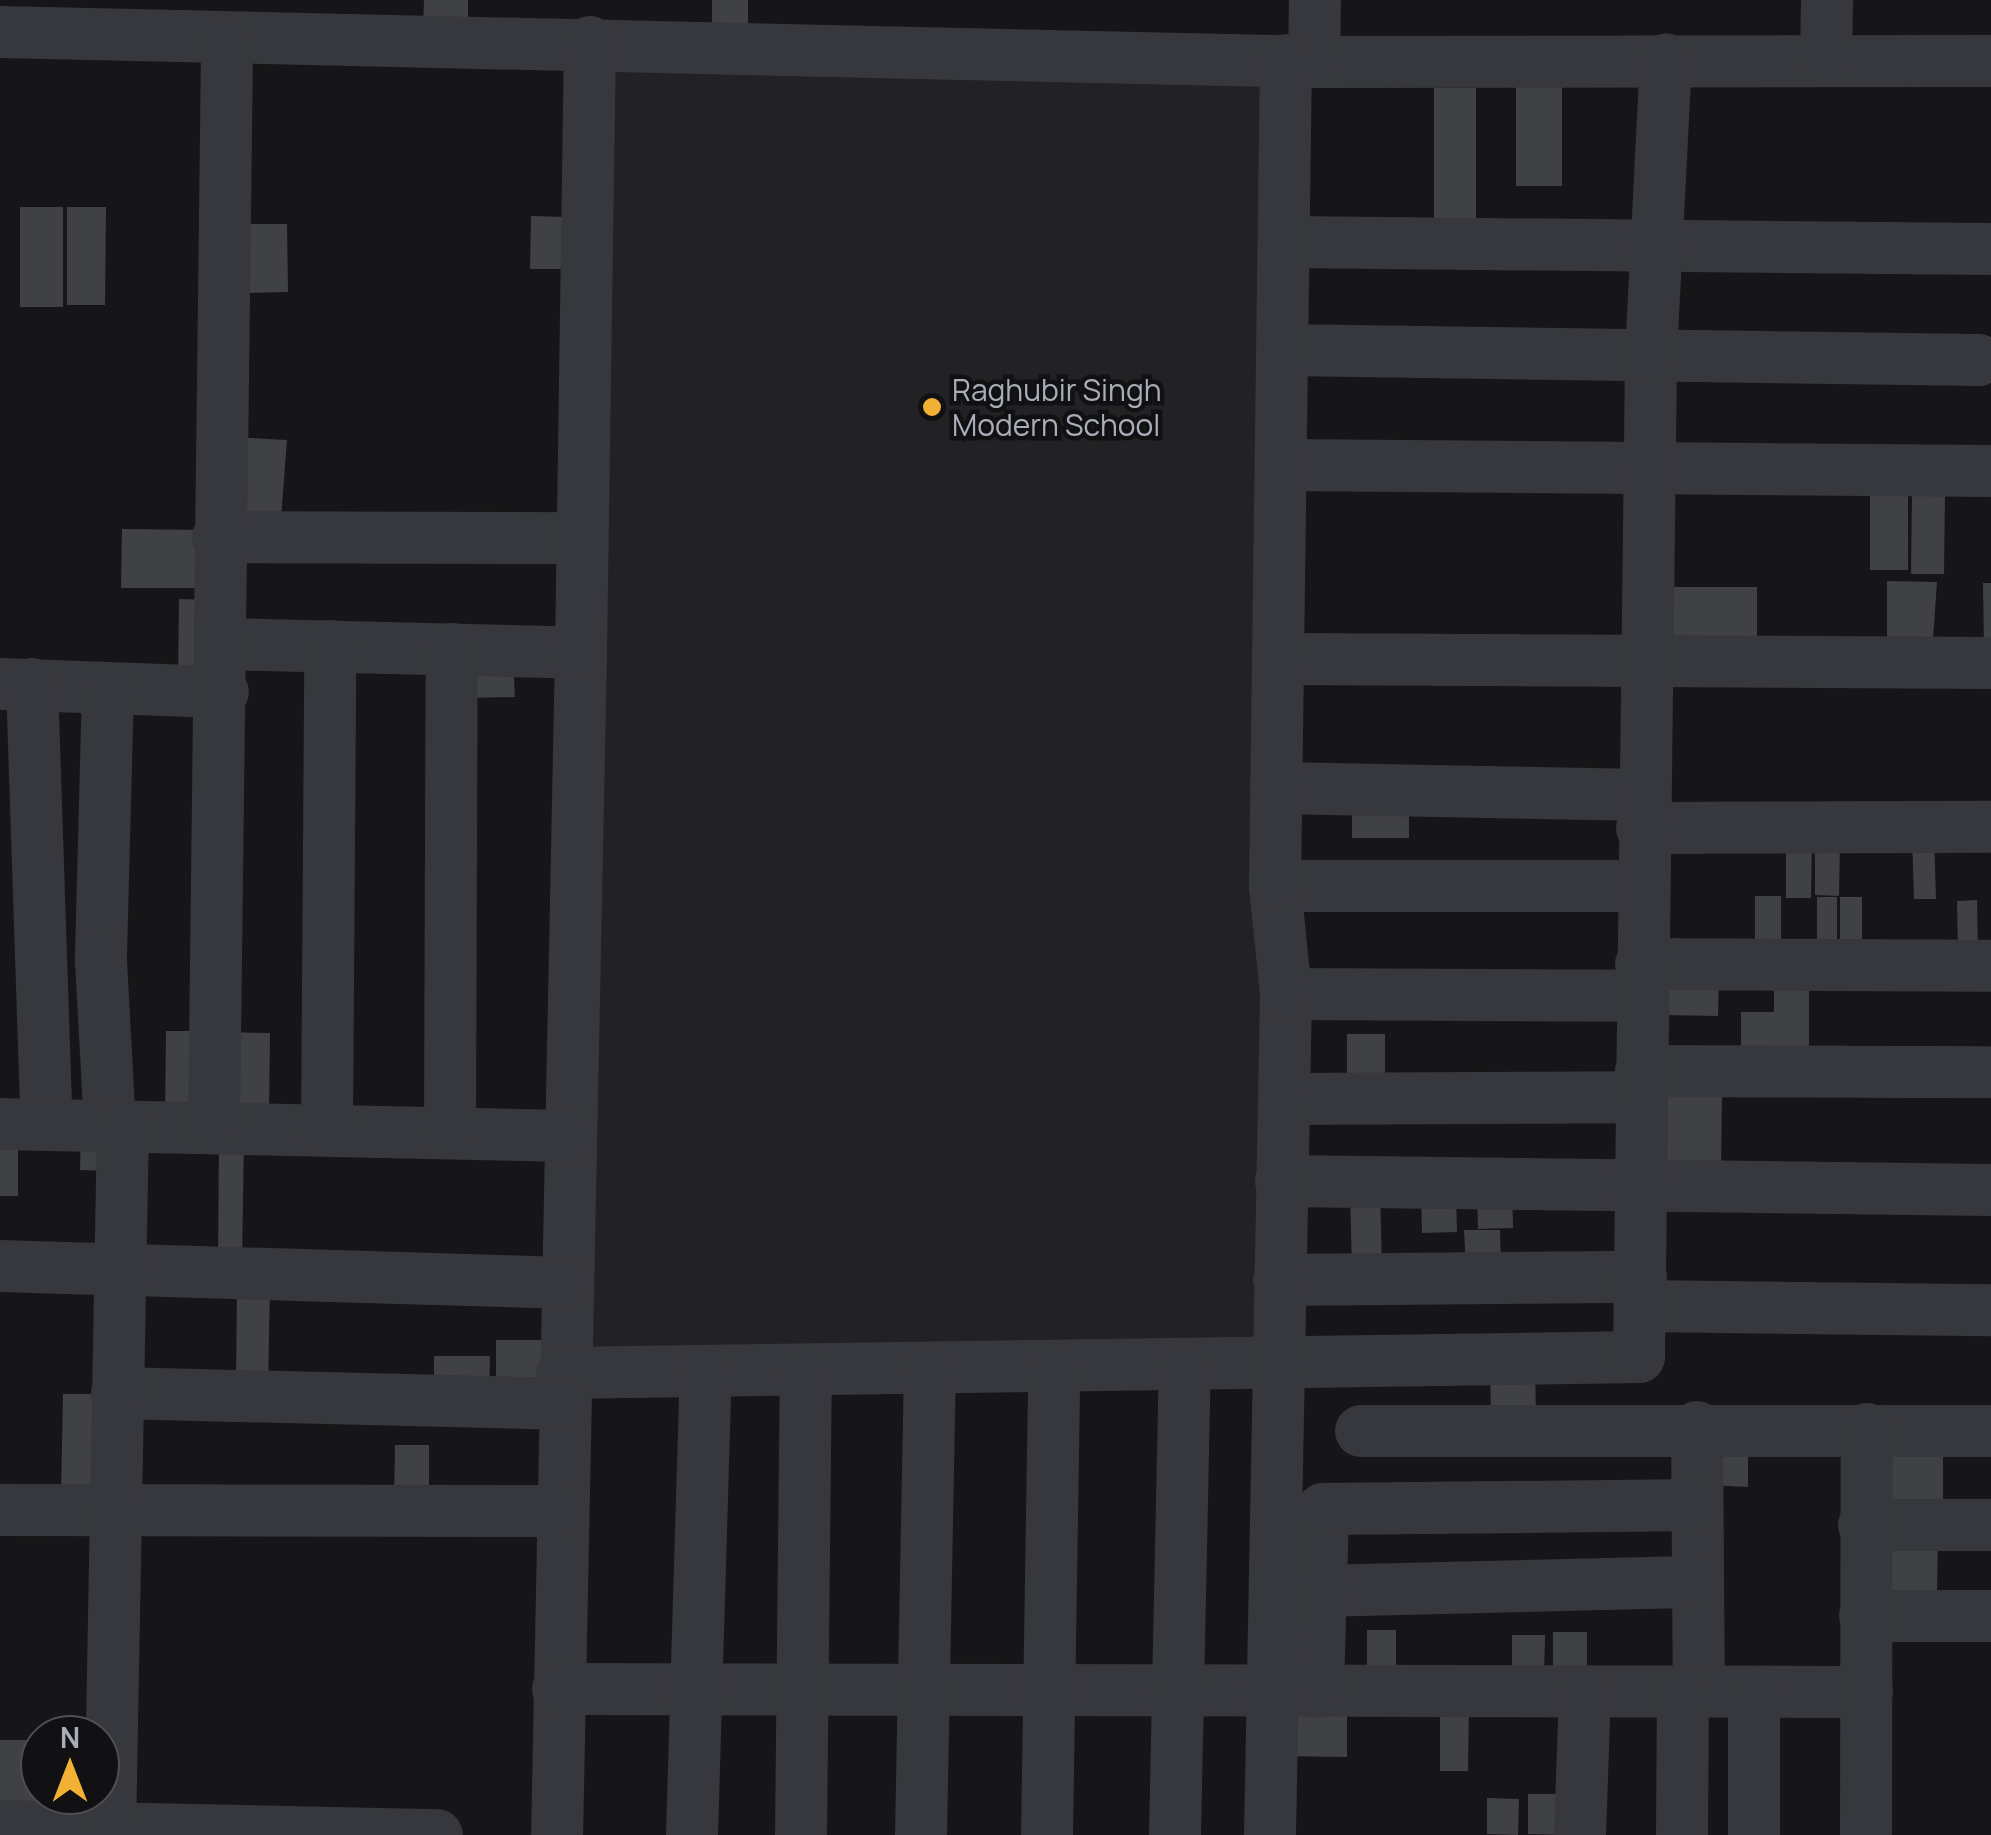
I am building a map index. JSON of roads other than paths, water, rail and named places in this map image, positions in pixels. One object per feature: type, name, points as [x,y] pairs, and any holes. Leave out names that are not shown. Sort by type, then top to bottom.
[{"type":"street","points":[[1295,1692],[1276,1368],[1286,994],[1275,886],[1276,788],[1284,659],[1286,242],[1300,61],[1314,0]]},
{"type":"street","points":[[1826,59],[1827,0]]},
{"type":"street","points":[[0,32],[55,16],[228,42],[590,42],[760,22],[1300,61],[1991,61]]},
{"type":"street","points":[[214,1128],[221,668],[218,537],[228,42]]},
{"type":"street","points":[[556,1835],[562,1389],[582,653],[590,42]]},
{"type":"street","points":[[117,1392],[562,1389],[706,1373],[1632,1361],[1642,1349],[1642,812],[1648,661],[1651,355],[1666,59]]},
{"type":"street","points":[[1286,242],[1991,249]]},
{"type":"street","points":[[1285,350],[1978,360]]},
{"type":"street","points":[[1285,464],[1991,471]]},
{"type":"street","points":[[218,537],[582,538]]},
{"type":"street","points":[[570,1136],[23,1124],[16,684],[108,688],[330,646],[582,653]]},
{"type":"street","points":[[327,1130],[330,646]]},
{"type":"street","points":[[450,1131],[452,649]]},
{"type":"street","points":[[1284,659],[1991,663]]},
{"type":"street","points":[[108,688],[101,961],[116,1126],[119,1265],[110,1831]]},
{"type":"street","points":[[1276,788],[1642,812],[1991,827]]},
{"type":"street","points":[[1275,886],[1642,886]]},
{"type":"street","points":[[1286,994],[1991,966]]},
{"type":"street","points":[[1284,1100],[1991,1072]]},
{"type":"street","points":[[1281,1180],[1991,1190]]},
{"type":"street","points":[[0,1266],[119,1265],[566,1283]]},
{"type":"street","points":[[1279,1280],[1642,1291],[1991,1310]]},
{"type":"street","points":[[1174,1835],[1185,1369]]},
{"type":"street","points":[[1047,1835],[1054,1371]]},
{"type":"street","points":[[921,1835],[930,1372]]},
{"type":"street","points":[[692,1835],[706,1373]]},
{"type":"street","points":[[801,1835],[806,1373]]},
{"type":"street","points":[[1682,1835],[1698,1582],[1697,1427]]},
{"type":"street","points":[[1361,1431],[1697,1427],[1991,1431]]},
{"type":"street","points":[[1866,1835],[1867,1429]]},
{"type":"street","points":[[1270,1835],[1318,1590],[1323,1510],[1697,1505]]},
{"type":"street","points":[[0,1510],[560,1511]]},
{"type":"street","points":[[1864,1525],[1991,1525]]},
{"type":"street","points":[[1318,1590],[1698,1582]]},
{"type":"street","points":[[1864,1616],[1991,1616]]},
{"type":"street","points":[[558,1689],[1867,1692]]},
{"type":"street","points":[[1580,1835],[1585,1692]]},
{"type":"street","points":[[1754,1692],[1754,1835]]},
{"type":"street","points":[[0,1826],[437,1835]]},
{"type":"place","name":"Raghubir Singh Modern School","points":[[932,407]]}]
